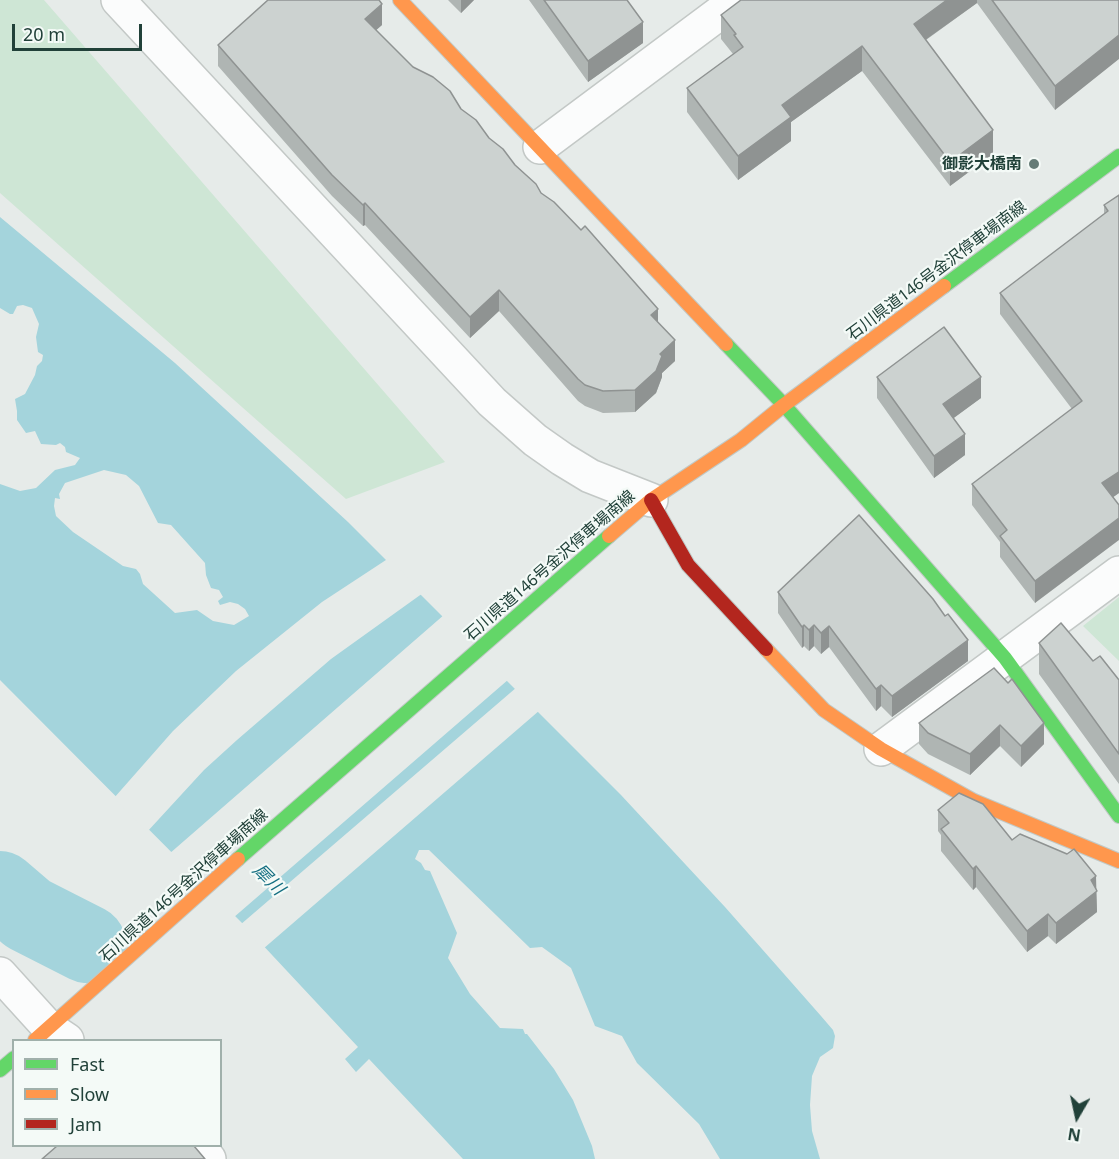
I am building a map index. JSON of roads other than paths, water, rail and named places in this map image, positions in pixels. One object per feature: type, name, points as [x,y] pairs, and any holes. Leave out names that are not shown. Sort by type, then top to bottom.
[{"type":"street","points":[[118,0],[492,402],[535,440],[562,459],[590,476],[651,500],[688,565],[824,710],[880,749],[974,801],[1119,861]]},
{"type":"street","points":[[400,0],[784,405],[1005,658],[1119,816]]},
{"type":"street","points":[[540,147],[737,0]]},
{"type":"street","name":"石川県道146号金沢停車場南線","points":[[51,1036],[79,1002],[279,822],[651,500],[741,440],[784,405],[1119,156]]},
{"type":"street","points":[[880,749],[1119,573]]},
{"type":"street","points":[[0,974],[51,1036]]},
{"type":"street","points":[[0,1070],[12,1060]]},
{"type":"street","points":[[198,1147],[209,1159]]},
{"type":"water","points":[[0,217],[175,363],[348,522],[621,795],[725,907],[833,1030],[835,1036],[833,1048],[820,1057],[812,1076],[810,1105],[812,1131],[820,1159],[720,1159],[699,1124],[637,1063],[622,1036],[595,1026],[571,968],[542,947],[530,948],[429,850],[419,850],[415,859],[425,870],[430,871],[457,933],[448,958],[470,994],[500,1028],[523,1029],[554,1069],[573,1100],[595,1159],[463,1159],[369,1059],[356,1072],[345,1059],[358,1047],[244,925],[0,680],[0,484],[20,491],[36,488],[55,470],[75,465],[80,458],[66,452],[65,447],[60,443],[41,444],[35,431],[26,433],[17,420],[15,399],[25,394],[37,366],[42,361],[43,355],[38,352],[36,337],[39,324],[32,308],[17,306],[13,314],[10,314],[0,308]],"holes":[[[104,470],[126,475],[139,486],[158,523],[171,525],[205,563],[206,575],[211,588],[219,590],[223,597],[218,601],[220,605],[230,602],[238,604],[249,616],[234,625],[213,621],[197,610],[175,613],[143,584],[136,569],[123,566],[73,532],[56,516],[55,498],[60,499],[59,494],[65,483]]]},
{"type":"waterway","name":"犀川","points":[[0,890],[28,914],[87,944]]},
{"type":"place","name":"御影大橋南","points":[[1034,164]]}]
